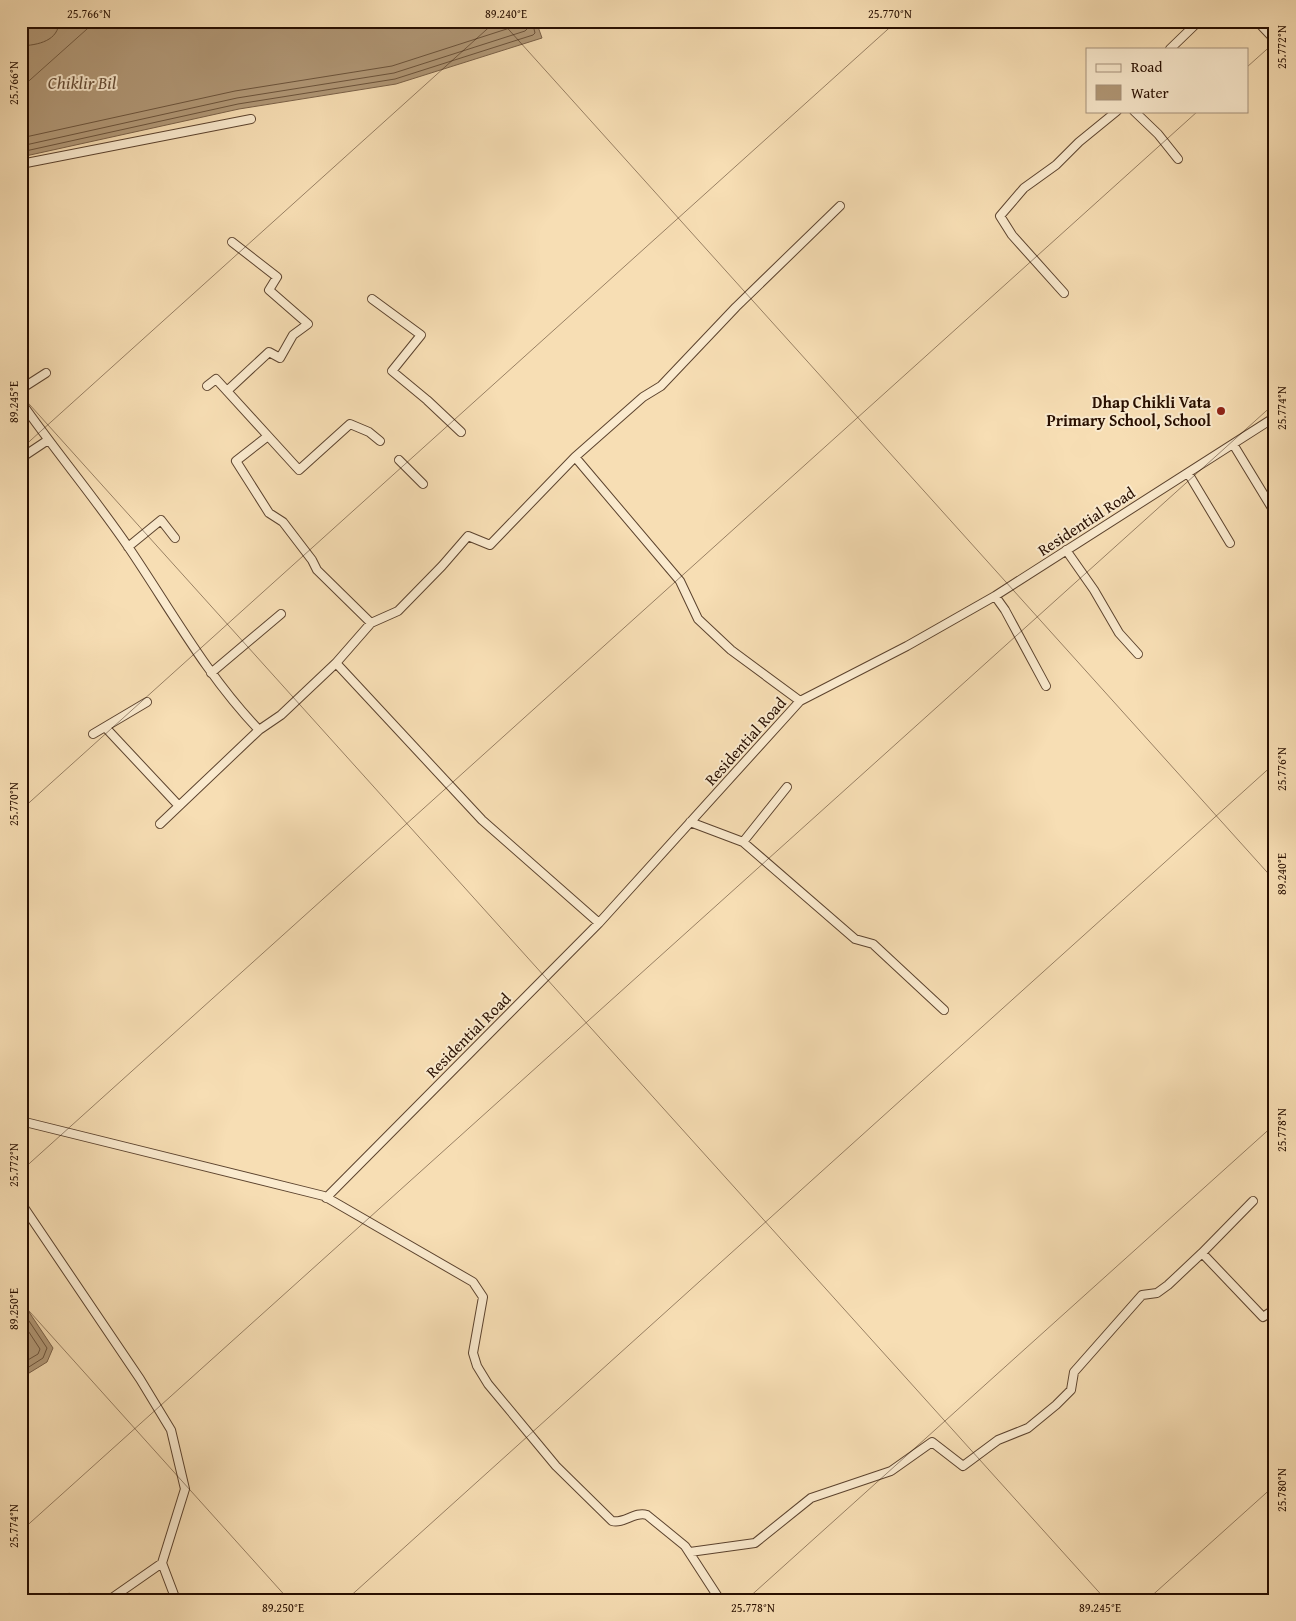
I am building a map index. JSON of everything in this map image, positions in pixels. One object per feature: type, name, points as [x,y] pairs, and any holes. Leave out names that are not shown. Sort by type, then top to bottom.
[{"type":"street","points":[[1171,48],[1198,21]]},
{"type":"street","points":[[1257,21],[1275,40]]},
{"type":"street","points":[[1064,292],[1012,235],[1000,216],[1024,188],[1056,165],[1079,142],[1116,112]]},
{"type":"street","points":[[1135,112],[1158,134],[1178,159]]},
{"type":"street","points":[[21,164],[251,119]]},
{"type":"street","points":[[160,824],[259,730],[281,715],[336,663],[371,623],[398,611],[468,536],[490,546],[575,457],[643,397],[661,386],[750,293],[840,206]]},
{"type":"street","points":[[227,392],[269,352],[280,358],[293,335],[308,324],[269,290],[277,277],[232,242]]},
{"type":"street","points":[[372,298],[421,335],[392,371],[461,432]]},
{"type":"street","points":[[21,389],[46,373]]},
{"type":"street","points":[[207,386],[216,379],[299,470],[350,424],[369,432],[380,441]]},
{"type":"street","points":[[21,402],[128,547],[211,673],[240,711],[259,730]]},
{"type":"street","name":"Residential Road","points":[[326,1198],[599,923],[800,701],[907,646],[995,596],[1275,417]]},
{"type":"street","points":[[268,436],[236,461],[270,513],[283,522],[312,560],[317,570],[371,623]]},
{"type":"street","points":[[21,458],[48,440]]},
{"type":"street","points":[[1233,444],[1275,513]]},
{"type":"street","points":[[575,457],[680,581],[698,618],[731,650],[800,701]]},
{"type":"street","points":[[399,460],[423,484]]},
{"type":"street","points":[[1188,472],[1230,543]]},
{"type":"street","points":[[128,547],[161,520],[175,538]]},
{"type":"street","points":[[1066,550],[1094,590],[1120,633],[1138,654]]},
{"type":"street","points":[[995,596],[1005,610],[1046,686]]},
{"type":"street","points":[[211,673],[281,614]]},
{"type":"street","points":[[336,663],[482,820],[599,923]]},
{"type":"street","points":[[93,734],[148,702]]},
{"type":"street","points":[[105,727],[179,806]]},
{"type":"street","points":[[743,842],[786,787]]},
{"type":"street","points":[[690,822],[743,842],[855,939],[873,944],[944,1010]]},
{"type":"street","points":[[21,1121],[326,1198],[472,1282],[483,1297],[473,1352],[477,1366],[488,1384],[556,1466],[612,1521],[618,1523],[644,1514],[686,1546],[720,1600]]},
{"type":"street","points":[[690,1552],[755,1543],[811,1498],[891,1471],[932,1442],[963,1466],[998,1440],[1028,1428],[1071,1390],[1074,1372],[1142,1295],[1157,1293],[1168,1285],[1253,1201]]},
{"type":"street","points":[[21,1203],[140,1380],[170,1430],[185,1489],[162,1564],[176,1600]]},
{"type":"street","points":[[1202,1253],[1263,1317],[1275,1309]]},
{"type":"street","points":[[109,1600],[162,1564]]},
{"type":"water","name":"Chiklir Bil","points":[[52,21],[536,21],[542,38],[396,84],[239,109],[21,157],[21,28]]},
{"type":"water","points":[[21,1300],[53,1348],[47,1362],[21,1378]]},
{"type":"waterway","points":[[69,1594],[72,1600]]},
{"type":"place","name":"Dhap Chikli Vata Primary School, School","points":[[1221,411]]}]
